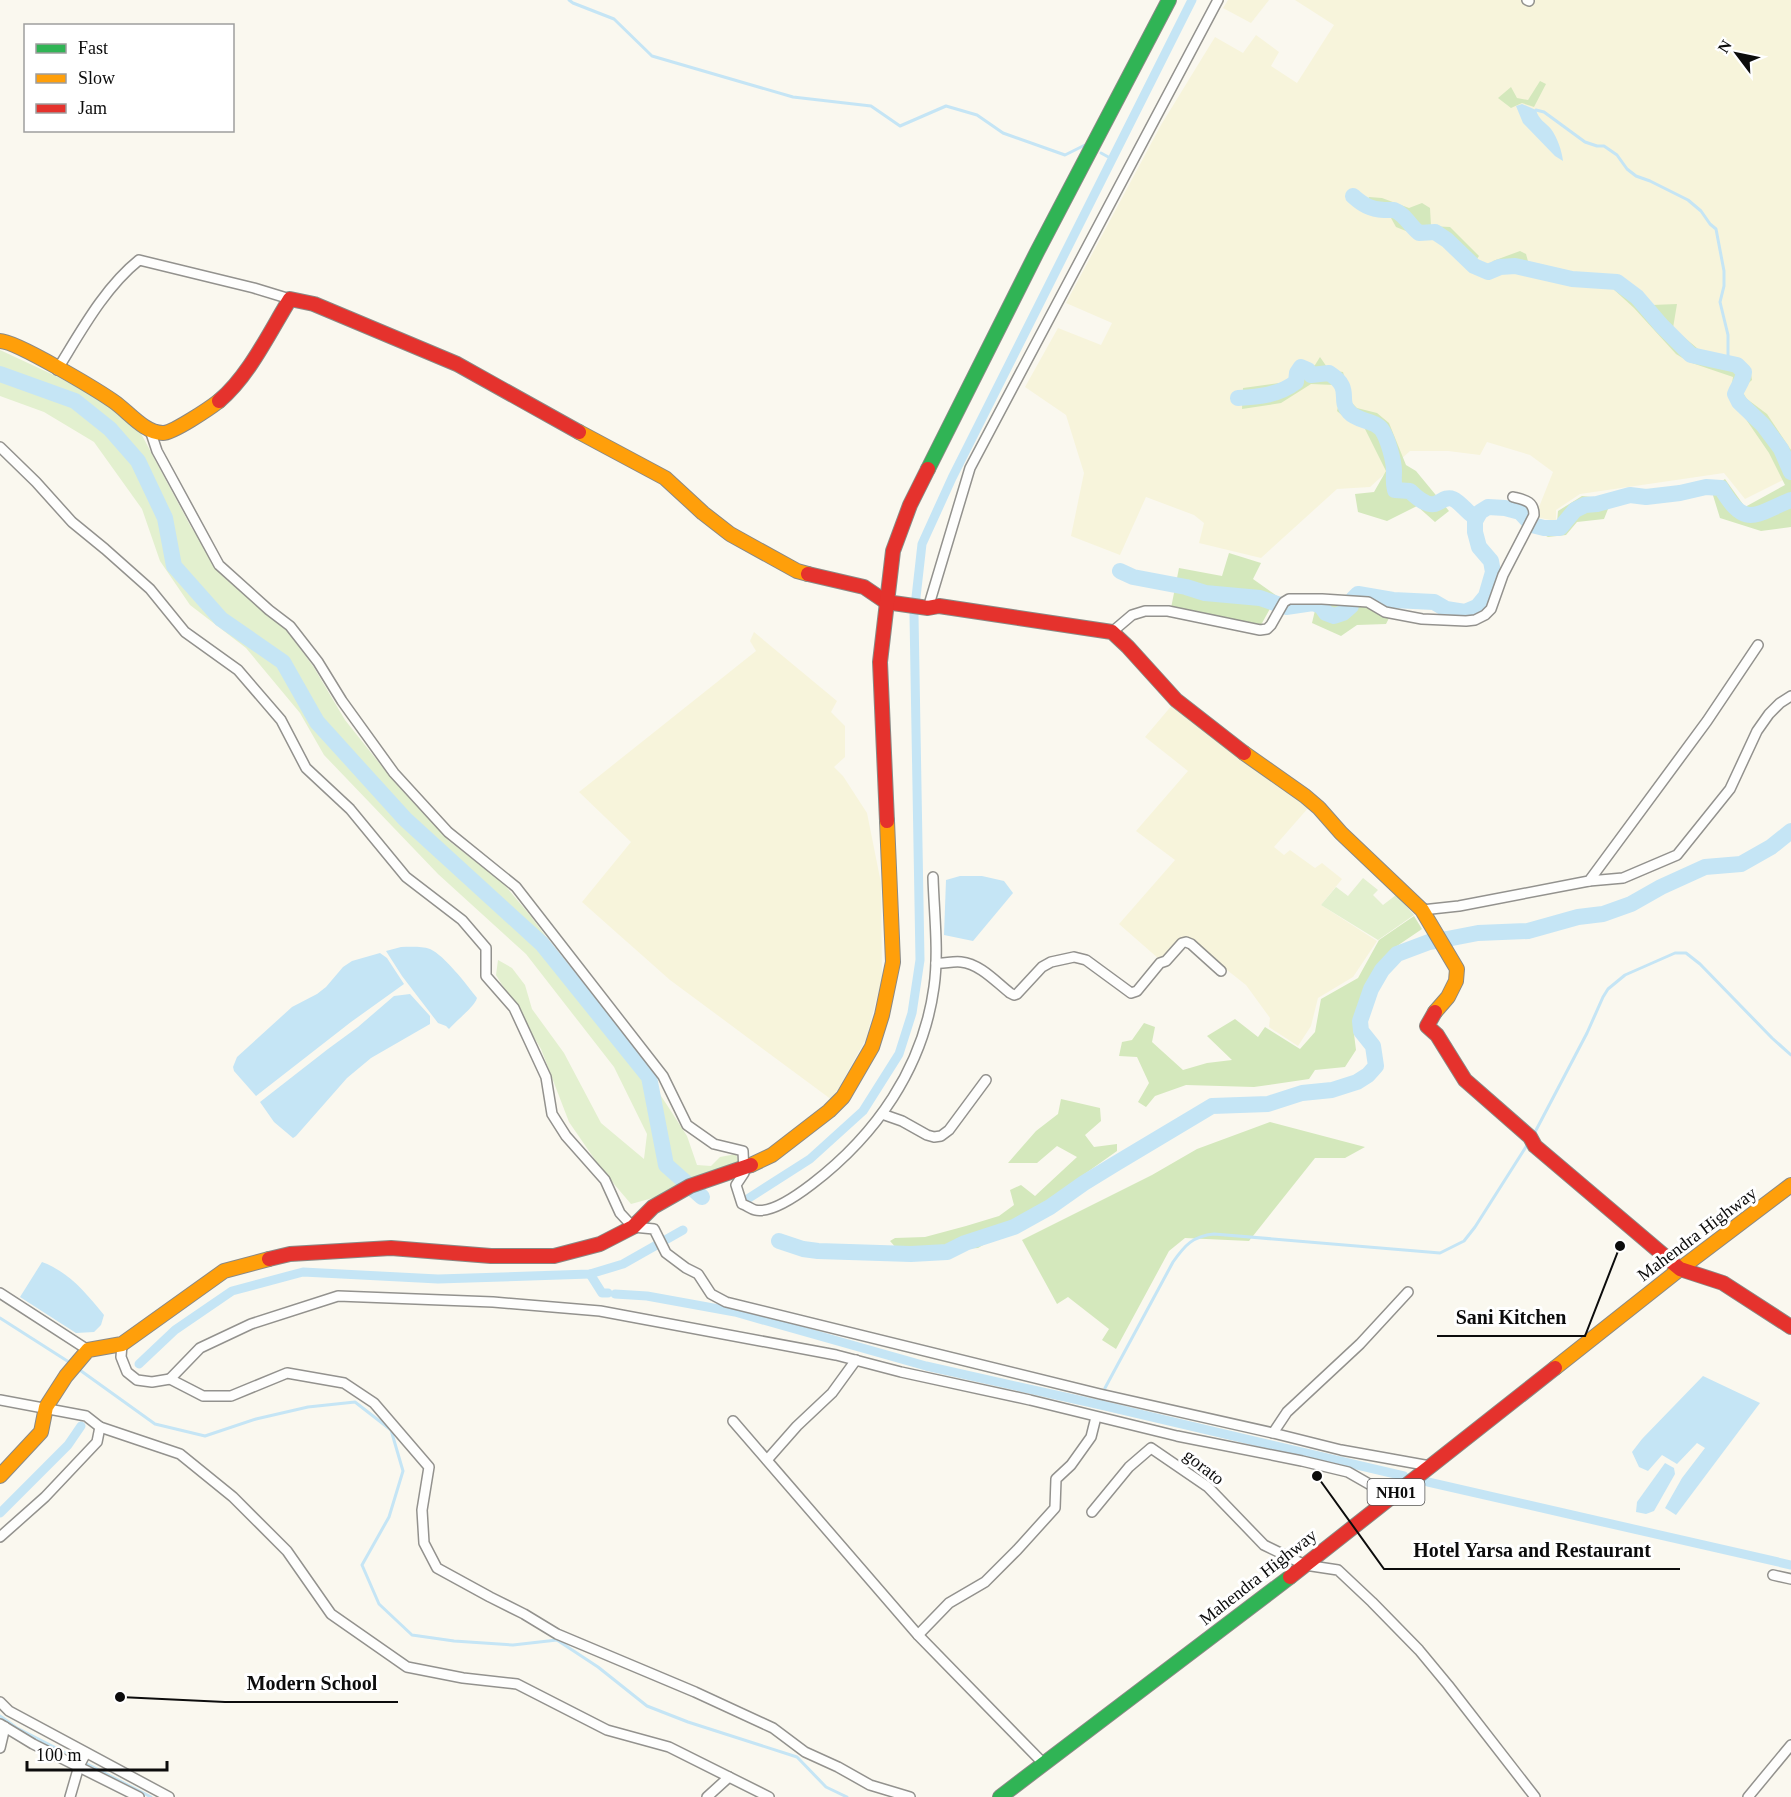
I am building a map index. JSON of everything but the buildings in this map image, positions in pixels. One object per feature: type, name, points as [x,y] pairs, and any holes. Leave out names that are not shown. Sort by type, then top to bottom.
[{"type":"main road","points":[[0,1476],[41,1432],[46,1407],[66,1376],[88,1350],[122,1344],[224,1271],[290,1254],[391,1248],[491,1256],[554,1257],[600,1244],[633,1227],[653,1207],[690,1186],[744,1168],[772,1155],[829,1111],[843,1097],[872,1047],[882,1016],[893,962],[880,662],[890,602],[893,551],[910,505],[1036,252],[1083,168],[1168,0]]},
{"type":"main road","points":[[0,341],[6,341],[25,350],[113,401],[150,430],[165,433],[208,410],[230,392],[244,374],[290,299],[314,304],[457,364],[665,478],[730,534],[797,571],[864,587],[890,602],[923,607],[939,606],[1112,632],[1176,700],[1319,808],[1341,833],[1422,911],[1457,969],[1456,981],[1448,997],[1432,1016],[1427,1026],[1437,1035],[1465,1080],[1680,1269],[1723,1283],[1791,1327]]},
{"type":"main road","name":"Mahendra Highway","points":[[1000,1797],[1305,1565],[1680,1269],[1791,1185]]},
{"type":"street","points":[[923,607],[970,468],[1218,0]]},
{"type":"street","points":[[57,370],[94,311],[129,268],[139,260],[290,299]]},
{"type":"street","points":[[150,430],[157,451],[219,565],[290,626],[318,662],[342,701],[394,773],[440,824],[516,887],[663,1076],[687,1125],[714,1144],[743,1151],[744,1173],[736,1185],[742,1204],[756,1210],[779,1206],[800,1193],[846,1155],[882,1114],[908,1073],[923,1031],[934,986],[936,963],[933,876]]},
{"type":"street","points":[[0,447],[72,522],[150,589],[185,632],[238,670],[281,720],[306,768],[350,809],[406,877],[462,920],[486,948],[486,976],[513,1008],[546,1077],[552,1114],[566,1136],[605,1180],[620,1213],[633,1227],[654,1229],[663,1249],[686,1268],[698,1274],[711,1294],[726,1302],[1089,1391],[1341,1450],[1430,1466]]},
{"type":"street","points":[[1112,632],[1132,615],[1145,611],[1168,612],[1260,630],[1267,629],[1282,605],[1289,599],[1322,598],[1368,602],[1385,612],[1406,617],[1475,620],[1491,609],[1503,576],[1533,517],[1534,507],[1529,501],[1513,497]]},
{"type":"street","points":[[1589,881],[1707,721],[1758,645]]},
{"type":"street","points":[[1422,911],[1589,881],[1623,878],[1677,855],[1730,789],[1763,722],[1780,703],[1791,696]]},
{"type":"street","points":[[936,963],[956,961],[970,964],[984,971],[1014,995],[1042,967],[1051,962],[1074,957],[1086,960],[1131,993],[1137,990],[1160,963],[1166,961],[1186,942],[1221,971]]},
{"type":"street","points":[[882,1114],[902,1120],[927,1135],[941,1136],[949,1130],[986,1080]]},
{"type":"street","points":[[1273,1433],[1287,1412],[1360,1344],[1408,1292]]},
{"type":"street","points":[[0,1293],[88,1350]]},
{"type":"street","points":[[170,1379],[200,1347],[251,1324],[338,1296],[493,1302],[600,1311],[856,1360],[1177,1436],[1348,1472],[1383,1492],[1399,1489]]},
{"type":"street","points":[[122,1344],[121,1358],[127,1372],[137,1380],[152,1382],[170,1379],[203,1396],[231,1396],[287,1373],[344,1383],[374,1404],[429,1467],[422,1509],[424,1543],[437,1568],[557,1634],[695,1692],[773,1728],[805,1752],[870,1785],[910,1797]]},
{"type":"street","points":[[767,1460],[797,1426],[832,1393],[856,1360]]},
{"type":"street","points":[[0,1400],[86,1416],[100,1427],[180,1454],[233,1497],[287,1551],[331,1614],[407,1667],[462,1678],[517,1684],[607,1731],[669,1747],[769,1797]]},
{"type":"street","points":[[918,1635],[949,1603],[984,1582],[1055,1508],[1056,1479],[1071,1465],[1091,1437],[1096,1417]]},
{"type":"street","points":[[733,1421],[918,1635],[1043,1763]]},
{"type":"street","points":[[0,1536],[45,1497],[97,1442],[100,1427]]},
{"type":"street","name":"gorato","points":[[1092,1512],[1130,1467],[1151,1448],[1208,1487],[1264,1545],[1305,1565]]},
{"type":"street","points":[[1305,1565],[1338,1570],[1372,1602],[1419,1650],[1448,1684],[1535,1797]]},
{"type":"street","points":[[1773,1575],[1791,1579]]},
{"type":"street","points":[[0,1702],[9,1711],[169,1797]]},
{"type":"street","points":[[0,1748],[2,1725],[33,1744],[139,1797]]},
{"type":"street","points":[[1748,1797],[1791,1745]]},
{"type":"street","points":[[70,1797],[79,1766],[86,1753]]},
{"type":"street","points":[[707,1797],[729,1777]]},
{"type":"shaded area","points":[[1228,0],[1269,0],[1251,23],[1223,8]]},
{"type":"shaded area","points":[[1295,0],[1791,0],[1791,476],[1745,499],[1724,473],[1580,494],[1556,510],[1556,521],[1535,517],[1553,472],[1530,455],[1487,442],[1480,455],[1448,451],[1410,451],[1370,487],[1337,489],[1261,558],[1199,543],[1204,523],[1194,515],[1146,497],[1120,555],[1071,536],[1084,473],[1066,415],[1025,387],[1058,328],[1101,345],[1112,323],[1066,303],[1161,125],[1215,37],[1243,53],[1256,35],[1279,52],[1271,66],[1297,83],[1334,25]]},
{"type":"shaded area","points":[[754,632],[837,701],[831,712],[845,726],[845,757],[834,767],[843,776],[867,813],[881,883],[882,978],[866,1039],[832,1100],[670,980],[582,902],[631,842],[579,792],[756,651],[750,641]]},
{"type":"shaded area","points":[[1173,704],[1309,807],[1274,847],[1284,855],[1290,850],[1315,868],[1322,863],[1342,879],[1321,905],[1377,941],[1353,977],[1318,998],[1311,1026],[1298,1046],[1269,1027],[1270,1018],[1246,985],[1185,937],[1159,959],[1119,924],[1175,860],[1136,831],[1188,771],[1145,737]]},
{"type":"green space","points":[[1540,81],[1546,84],[1534,107],[1522,103],[1511,108],[1498,98],[1511,87],[1517,98],[1528,100]]},
{"type":"green space","points":[[1369,197],[1382,198],[1409,208],[1422,203],[1430,208],[1431,226],[1450,227],[1479,256],[1471,267],[1436,237],[1416,235],[1396,227],[1391,218],[1364,211]]},
{"type":"green space","points":[[1520,251],[1526,254],[1529,265],[1526,271],[1515,269],[1507,273],[1483,274],[1493,261]]},
{"type":"green space","points":[[1591,273],[1626,282],[1640,291],[1652,305],[1677,304],[1673,328],[1703,353],[1750,368],[1752,380],[1741,390],[1747,399],[1767,414],[1791,450],[1791,527],[1761,531],[1720,518],[1711,489],[1725,479],[1745,507],[1785,485],[1769,453],[1730,396],[1733,377],[1689,362],[1676,354],[1634,308],[1611,287],[1591,283]]},
{"type":"green space","points":[[0,350],[95,397],[137,426],[191,527],[227,580],[287,631],[313,666],[345,720],[396,784],[449,841],[503,883],[529,914],[623,1039],[687,1136],[697,1165],[711,1166],[720,1157],[736,1154],[739,1164],[660,1196],[631,1204],[602,1170],[569,1122],[541,1049],[496,975],[498,960],[512,968],[525,985],[532,1009],[564,1053],[601,1123],[644,1159],[647,1134],[614,1067],[526,954],[438,874],[324,755],[300,713],[246,648],[190,605],[160,561],[142,509],[94,442],[44,412],[0,396]]},
{"type":"green space","points":[[1320,357],[1329,370],[1343,372],[1352,403],[1357,408],[1377,413],[1389,423],[1406,465],[1416,471],[1449,511],[1435,522],[1417,506],[1387,521],[1358,512],[1355,494],[1374,492],[1386,471],[1363,425],[1345,418],[1337,411],[1341,395],[1334,385],[1311,384],[1281,403],[1242,409],[1243,388],[1287,382],[1315,365]]},
{"type":"green space","points":[[1582,496],[1612,499],[1604,519],[1577,522],[1566,535],[1548,537],[1535,530],[1538,519],[1557,523],[1558,511]]},
{"type":"green space","points":[[1229,553],[1261,563],[1253,579],[1277,596],[1261,625],[1171,608],[1179,568],[1222,576]]},
{"type":"green space","points":[[1317,602],[1367,605],[1389,618],[1386,624],[1357,625],[1341,636],[1312,623]]},
{"type":"green space","points":[[1363,878],[1378,890],[1373,895],[1383,905],[1396,895],[1414,915],[1378,940],[1321,905],[1336,887],[1348,896]]},
{"type":"green space","points":[[1414,916],[1422,929],[1394,948],[1366,983],[1353,1026],[1356,1050],[1345,1067],[1315,1070],[1309,1079],[1254,1087],[1186,1085],[1155,1096],[1146,1107],[1138,1102],[1149,1083],[1137,1057],[1119,1056],[1122,1042],[1132,1040],[1144,1023],[1155,1027],[1152,1042],[1183,1070],[1207,1063],[1232,1060],[1207,1036],[1235,1019],[1258,1037],[1265,1027],[1300,1049],[1315,1032],[1321,999],[1358,978],[1379,940]]},
{"type":"green space","points":[[1061,1099],[1100,1108],[1101,1121],[1085,1135],[1094,1147],[1117,1144],[1117,1151],[1007,1231],[978,1248],[898,1250],[890,1241],[895,1238],[925,1237],[999,1216],[1014,1205],[1010,1190],[1021,1185],[1035,1196],[1077,1157],[1057,1146],[1037,1163],[1008,1163],[1036,1131],[1058,1114]]},
{"type":"green space","points":[[1270,1122],[1365,1147],[1345,1158],[1315,1158],[1249,1241],[1185,1238],[1169,1251],[1116,1349],[1102,1340],[1109,1329],[1068,1297],[1057,1304],[1022,1240],[1152,1175],[1197,1149]]},
{"type":"water","points":[[1522,104],[1536,110],[1540,119],[1551,129],[1559,144],[1563,161],[1555,156],[1523,123],[1516,106]]},
{"type":"water","points":[[960,876],[982,876],[1004,881],[1013,893],[973,941],[944,935],[946,880]]},
{"type":"water","points":[[401,947],[423,947],[436,952],[477,998],[449,1029],[438,1023],[386,951]]},
{"type":"water","points":[[380,953],[387,958],[404,984],[256,1096],[234,1071],[233,1067],[237,1057],[292,1007],[326,987],[343,967],[352,961]]},
{"type":"water","points":[[410,994],[430,1016],[430,1024],[371,1058],[347,1078],[293,1138],[274,1122],[260,1102],[358,1027],[394,996]]},
{"type":"water","points":[[42,1262],[69,1277],[104,1315],[101,1325],[94,1332],[76,1333],[20,1297]]},
{"type":"water","points":[[1703,1376],[1760,1403],[1676,1515],[1665,1508],[1682,1478],[1705,1448],[1697,1443],[1677,1464],[1662,1455],[1648,1471],[1639,1467],[1632,1452]]},
{"type":"water","points":[[1665,1463],[1674,1468],[1675,1474],[1654,1511],[1646,1514],[1636,1512],[1637,1502]]},
{"type":"waterway","points":[[569,0],[614,19],[652,56],[793,97],[871,106],[900,126],[946,106],[977,115],[1003,133],[1065,155],[1085,145]]},
{"type":"waterway","points":[[749,1198],[810,1159],[863,1111],[899,1054],[912,1013],[920,960],[914,615],[922,544],[952,478],[1192,0]]},
{"type":"waterway","points":[[1536,110],[1544,112],[1585,142],[1604,146],[1617,155],[1627,169],[1636,176],[1688,200],[1716,229],[1724,271],[1724,286],[1720,302],[1728,335],[1728,357],[1731,365]]},
{"type":"waterway","points":[[1101,153],[1112,159]]},
{"type":"waterway","points":[[1353,196],[1371,208],[1398,212],[1419,233],[1435,232],[1447,240],[1474,266],[1488,272],[1500,267],[1515,266],[1572,279],[1617,282],[1637,297],[1691,355],[1737,365],[1744,372],[1735,394],[1739,402],[1763,425],[1781,449],[1791,472]]},
{"type":"waterway","points":[[1238,398],[1261,396],[1283,390],[1296,382],[1297,373],[1301,367],[1308,370],[1311,375],[1329,373],[1341,384],[1344,403],[1349,412],[1357,418],[1375,424],[1382,430],[1393,462],[1395,490],[1410,491],[1428,504],[1435,504],[1450,498],[1472,515],[1478,515]]},
{"type":"waterway","points":[[0,374],[75,401],[110,429],[138,461],[165,518],[174,566],[221,619],[283,662],[317,722],[405,819],[542,944],[649,1077],[666,1165],[702,1197]]},
{"type":"waterway","points":[[1353,599],[1358,594],[1393,600],[1434,602],[1446,609],[1465,612],[1477,607],[1486,596],[1493,572],[1491,561],[1479,547],[1475,532],[1475,521],[1480,512],[1488,507],[1520,512],[1532,525],[1560,528],[1575,510],[1585,505],[1630,495],[1646,497],[1706,487],[1721,488],[1737,510],[1752,515],[1791,500]]},
{"type":"waterway","points":[[1120,571],[1133,577],[1205,593],[1260,598],[1286,607],[1313,603],[1334,616],[1343,613],[1351,606]]},
{"type":"waterway","points":[[779,1241],[818,1251],[911,1254],[947,1252],[965,1243],[1014,1227],[1212,1106],[1268,1104],[1302,1093],[1332,1090],[1357,1082],[1368,1075],[1376,1066],[1373,1046],[1361,1031],[1360,1021],[1371,989],[1382,970],[1397,954],[1429,942],[1478,933],[1528,931],[1578,917],[1603,914],[1631,904],[1705,867],[1741,864],[1771,847],[1791,831]]},
{"type":"waterway","points":[[1534,1134],[1608,989],[1625,975],[1675,953],[1686,953],[1700,964],[1791,1055]]},
{"type":"waterway","points":[[1105,1388],[1173,1262],[1195,1239],[1214,1234],[1440,1253],[1464,1241],[1529,1142]]},
{"type":"waterway","points":[[139,1364],[175,1330],[232,1291],[303,1272],[438,1279],[590,1274],[623,1264],[683,1230]]},
{"type":"waterway","points":[[590,1274],[602,1293],[608,1293]]},
{"type":"waterway","points":[[615,1294],[647,1296],[735,1312],[926,1366],[1404,1476]]},
{"type":"waterway","points":[[0,1318],[72,1364]]},
{"type":"waterway","points":[[77,1368],[155,1424],[205,1436],[256,1419],[308,1407],[355,1402],[391,1430],[403,1471],[389,1517],[362,1565],[379,1604],[412,1635],[454,1641],[513,1645],[557,1640],[598,1667],[647,1706],[688,1722],[797,1757],[826,1787],[847,1797]]},
{"type":"waterway","points":[[1101,1405],[1104,1400]]},
{"type":"waterway","points":[[0,1513],[68,1445],[81,1426]]},
{"type":"waterway","points":[[1428,1482],[1791,1565]]},
{"type":"waterway","points":[[0,1716],[17,1728],[151,1797]]},
{"type":"traffic: fast","points":[[928,469],[1037,252],[1169,0]]},
{"type":"traffic: fast","points":[[1000,1797],[1290,1577]]},
{"type":"traffic: slow","points":[[0,341],[39,357],[74,377],[113,401],[143,426],[156,432],[163,433],[175,429],[219,401]]},
{"type":"traffic: slow","points":[[579,432],[665,478],[730,534],[797,571],[808,574]]},
{"type":"traffic: slow","points":[[1244,753],[1319,808],[1341,833],[1422,910],[1457,969],[1456,981],[1448,997],[1435,1012]]},
{"type":"traffic: slow","points":[[751,1165],[772,1155],[829,1111],[843,1097],[872,1047],[882,1015],[893,962],[887,821]]},
{"type":"traffic: slow","points":[[1555,1368],[1791,1185]]},
{"type":"traffic: slow","points":[[0,1476],[41,1432],[46,1407],[66,1376],[88,1350],[122,1344],[224,1271],[269,1259]]},
{"type":"traffic: jam","points":[[219,401],[249,367],[290,299],[314,304],[457,364],[579,432]]},
{"type":"traffic: jam","points":[[887,821],[880,662],[893,551],[910,505],[928,469]]},
{"type":"traffic: jam","points":[[808,574],[864,587],[886,602],[928,608],[939,606],[1112,632],[1176,700],[1244,753]]},
{"type":"traffic: jam","points":[[1435,1012],[1427,1026],[1437,1035],[1465,1080],[1530,1137],[1535,1146],[1680,1269],[1723,1283],[1791,1327]]},
{"type":"traffic: jam","points":[[269,1259],[290,1254],[391,1248],[491,1256],[554,1256],[600,1244],[633,1227],[653,1207],[690,1186],[751,1165]]},
{"type":"traffic: jam","points":[[1290,1577],[1555,1368]]},
{"type":"place","name":"Sani Kitchen","points":[[1620,1246]]},
{"type":"place","name":"Hotel Yarsa and Restaurant","points":[[1317,1476]]},
{"type":"place","name":"Modern School","points":[[120,1697]]}]
